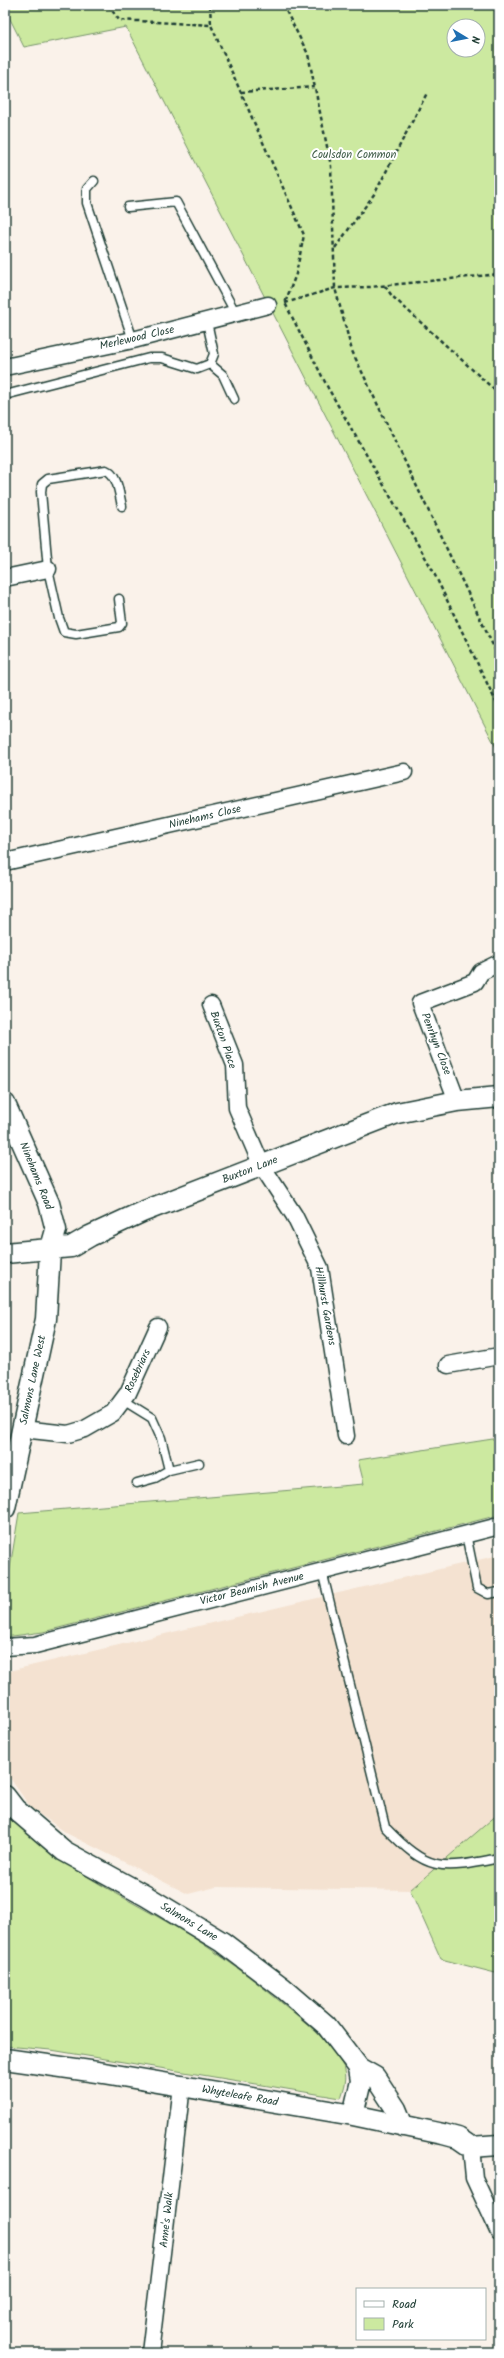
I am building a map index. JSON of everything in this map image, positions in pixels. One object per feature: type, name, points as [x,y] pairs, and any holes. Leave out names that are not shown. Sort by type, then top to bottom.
[{"type":"street","name":"Merlewood Close","points":[[5,367],[133,340],[268,305]]},
{"type":"street","points":[[5,578],[48,568]]},
{"type":"street","name":"Ninehams Close","points":[[5,862],[404,772]]},
{"type":"street","name":"Penrhyn Close","points":[[457,1101],[420,1003],[475,982],[482,972],[497,964]]},
{"type":"street","name":"Buxton Place","points":[[211,1005],[234,1065],[237,1108],[262,1166]]},
{"type":"street","name":"Buxton Lane","points":[[5,1253],[50,1251],[71,1247],[142,1212],[397,1113],[457,1101],[499,1097]]},
{"type":"street","name":"Ninehams Road","points":[[5,1104],[50,1203],[56,1230],[50,1251]]},
{"type":"street","name":"Hillhurst Gardens","points":[[262,1166],[294,1214],[320,1268],[346,1436]]},
{"type":"street","name":"Salmons Lane West","points":[[5,1508],[46,1320],[50,1251]]},
{"type":"street","name":"Rosebriars","points":[[22,1429],[68,1434],[84,1429],[114,1413],[123,1400],[158,1327]]},
{"type":"street","points":[[448,1365],[499,1356]]},
{"type":"street","name":"Victor Beamish Avenue","points":[[5,1648],[35,1645],[499,1526]]},
{"type":"street","name":"Salmons Lane","points":[[5,1796],[15,1809],[64,1852],[146,1896],[222,1942],[283,1988],[326,2025],[359,2068],[375,2077],[396,2108],[403,2126]]},
{"type":"street","name":"Whyteleafe Road","points":[[5,2059],[182,2086],[353,2116],[458,2138],[471,2147]]},
{"type":"street","points":[[353,2116],[361,2081],[359,2068]]},
{"type":"street","name":"Anne's Walk","points":[[150,2353],[182,2086]]},
{"type":"street","points":[[499,2145],[471,2147],[474,2178],[499,2232]]},
{"type":"lane","points":[[94,181],[87,189],[86,203],[133,340]]},
{"type":"lane","points":[[128,207],[176,202],[236,314]]},
{"type":"lane","points":[[5,395],[149,358],[162,358],[197,369],[210,364],[214,354],[207,322]]},
{"type":"lane","points":[[210,364],[223,376],[234,399]]},
{"type":"lane","points":[[119,599],[122,623],[119,627],[76,634],[64,632],[59,618],[48,568],[41,492],[42,484],[48,480],[106,470],[111,472],[114,478],[122,506]]},
{"type":"lane","points":[[123,1400],[152,1418],[161,1438],[169,1470]]},
{"type":"lane","points":[[137,1483],[155,1478],[169,1470],[199,1463]]},
{"type":"lane","points":[[466,1534],[477,1588],[488,1594],[499,1592]]},
{"type":"lane","points":[[322,1571],[386,1827],[404,1847],[421,1859],[442,1867],[499,1858]]},
{"type":"path","points":[[108,5],[119,20],[211,25]]},
{"type":"path","points":[[210,5],[211,25],[304,235],[296,274],[285,303],[328,388],[432,569],[499,708]]},
{"type":"path","points":[[283,5],[308,54],[332,166],[336,288],[352,351],[499,658]]},
{"type":"path","points":[[241,92],[315,87]]},
{"type":"path","points":[[334,249],[375,193],[427,93]]},
{"type":"path","points":[[268,305],[285,303],[336,288],[385,286],[499,274]]},
{"type":"path","points":[[385,286],[392,296],[499,394]]},
{"type":"shaded area","points":[[499,1555],[499,1888],[410,1890],[216,1887],[188,1894],[68,1834],[31,1808],[5,1771],[5,1674],[13,1670]]},
{"type":"green space","name":"Coulsdon Common","points":[[5,5],[499,5],[499,753],[126,27],[24,47],[5,9]]},
{"type":"green space","points":[[499,1438],[499,1515],[43,1632],[5,1637],[5,1598],[19,1513],[364,1484],[358,1460]]},
{"type":"green space","points":[[5,1810],[24,1830],[45,1848],[116,1894],[189,1935],[225,1959],[308,2024],[331,2048],[345,2070],[345,2082],[341,2098],[51,2050],[5,2046]]},
{"type":"green space","points":[[499,1813],[499,1974],[441,1959],[410,1890]]}]
